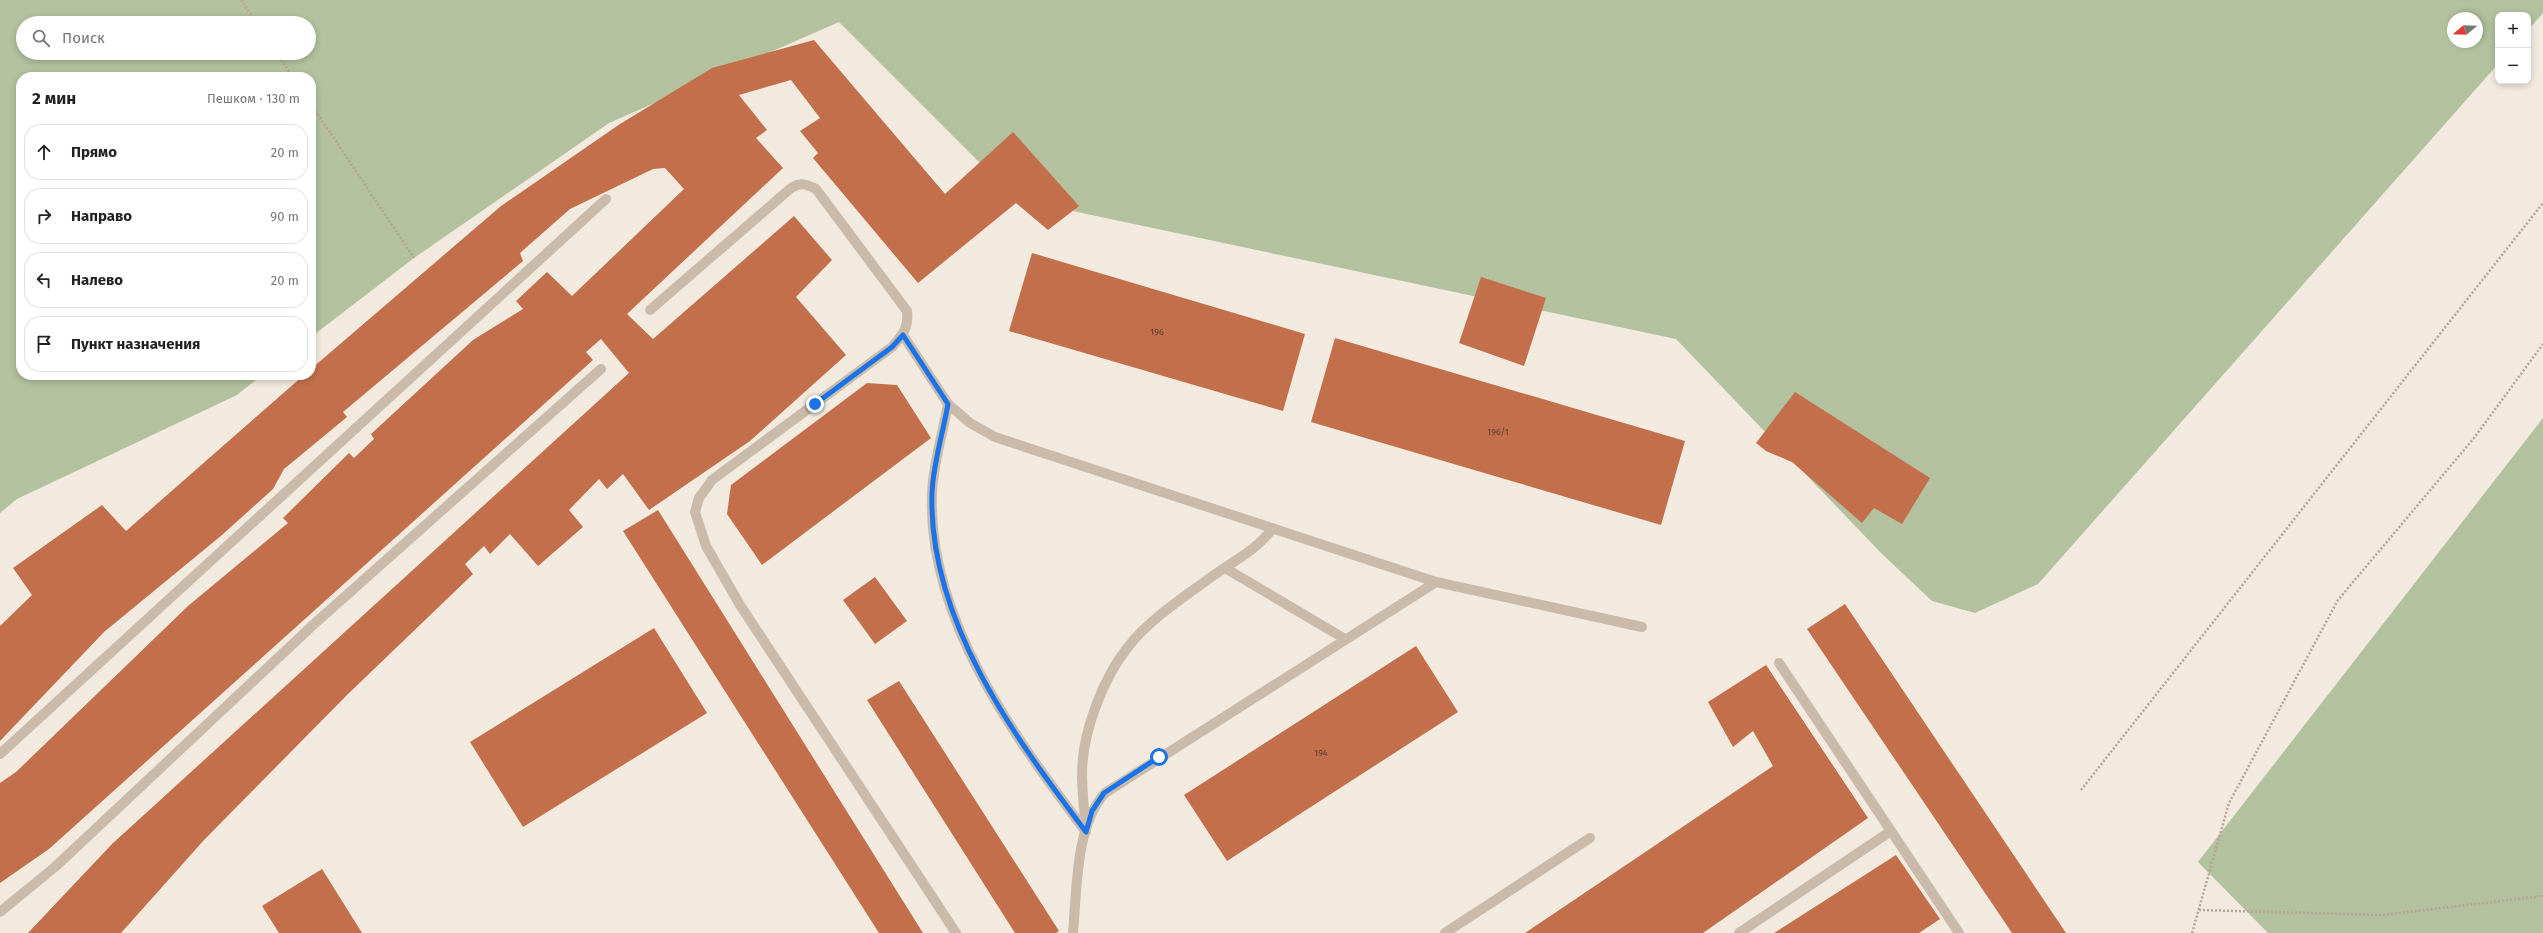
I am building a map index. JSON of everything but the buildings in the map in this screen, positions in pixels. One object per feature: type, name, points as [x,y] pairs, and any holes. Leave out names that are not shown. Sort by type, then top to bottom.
[{"type":"lane","points":[[650,310],[797,184],[806,184],[816,190],[902,300],[907,310],[908,322],[903,335],[892,347],[712,480],[699,498],[695,512],[706,546],[740,605],[956,933]]},
{"type":"lane","points":[[0,754],[606,199]]},
{"type":"lane","points":[[903,335],[948,404],[970,423],[995,437],[1436,582],[1642,627]]},
{"type":"lane","points":[[0,912],[55,867],[313,625],[601,369]]},
{"type":"lane","points":[[948,404],[932,493],[934,540],[943,588],[963,639],[997,701],[1041,772],[1086,832]]},
{"type":"lane","points":[[1086,832],[1082,773],[1089,732],[1100,691],[1128,646],[1162,614],[1261,544],[1274,528]]},
{"type":"lane","points":[[1225,568],[1345,639]]},
{"type":"lane","points":[[1073,933],[1081,854],[1092,811],[1104,793],[1436,582]]},
{"type":"lane","points":[[1779,663],[1959,933]]},
{"type":"lane","points":[[1739,933],[1891,831]]},
{"type":"lane","points":[[1445,933],[1590,838]]},
{"type":"path","points":[[241,0],[251,16]]},
{"type":"path","points":[[282,60],[290,72]]},
{"type":"path","points":[[316,111],[414,258]]},
{"type":"path","points":[[2081,790],[2543,203]]},
{"type":"path","points":[[2192,933],[2229,803],[2338,600],[2474,438],[2543,344]]},
{"type":"path","points":[[2199,910],[2382,915],[2543,896]]},
{"type":"green space","points":[[0,0],[2543,0],[2543,13],[2531,27],[2531,12],[2495,12],[2495,67],[2038,584],[1975,613],[1932,601],[1882,554],[1676,339],[1016,199],[839,22],[609,123],[414,258],[316,333],[316,72],[16,72],[16,380],[256,380],[237,395],[17,499],[0,513]]},
{"type":"green space","points":[[2543,418],[2543,933],[2268,933],[2198,862]]},
{"type":"route","points":[[815,404],[892,347],[903,335],[948,404],[932,493],[934,540],[943,588],[963,639],[997,701],[1041,772],[1086,832],[1092,811],[1097,801],[1104,793],[1159,757]]}]
